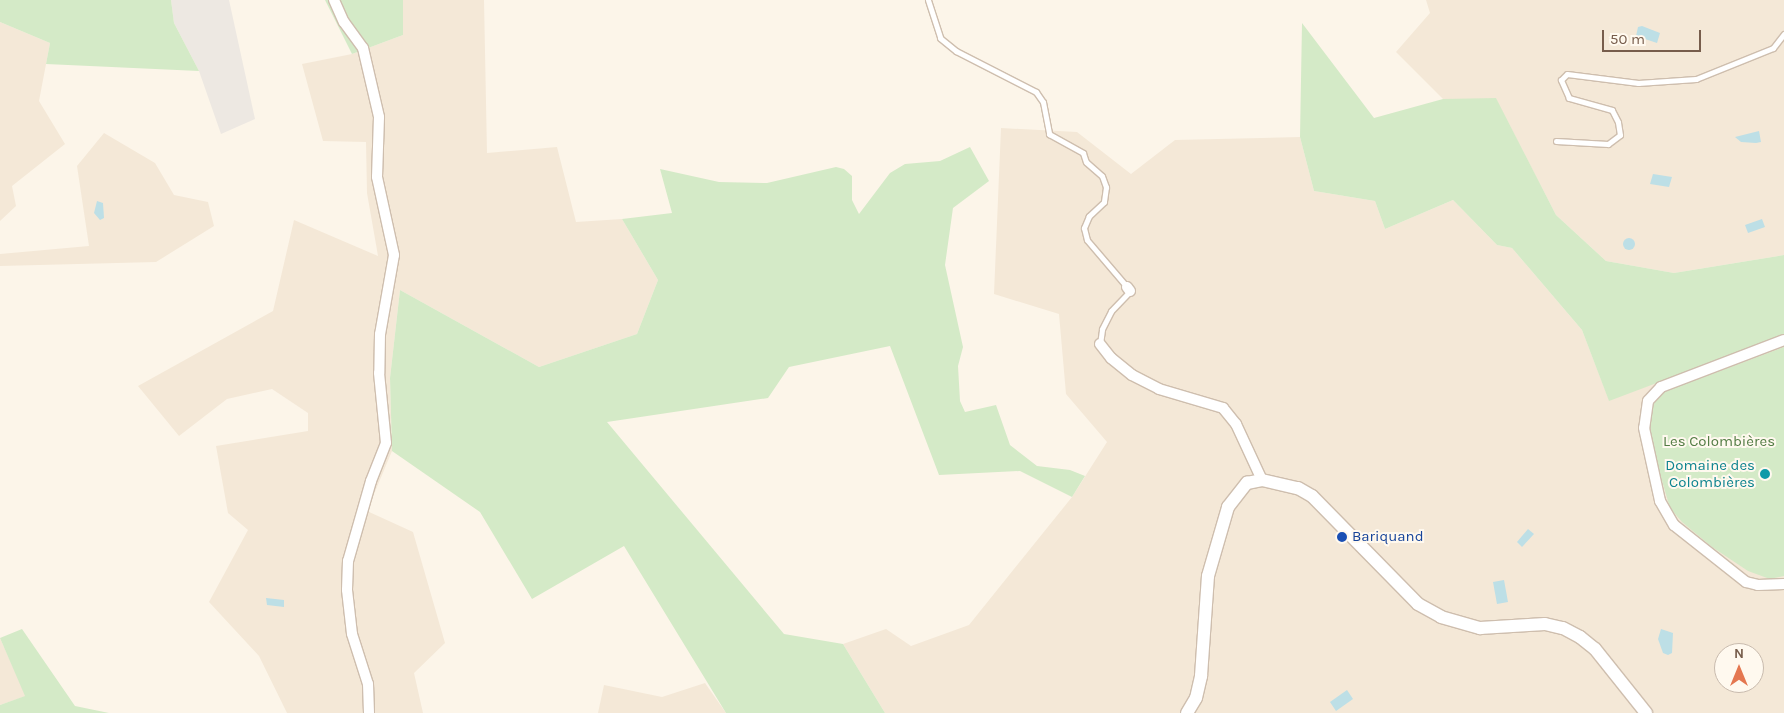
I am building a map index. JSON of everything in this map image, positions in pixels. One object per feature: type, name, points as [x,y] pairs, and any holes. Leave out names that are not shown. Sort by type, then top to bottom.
[{"type":"street","points":[[334,0],[344,22],[363,48],[380,117],[377,177],[394,255],[380,334],[379,372],[386,443],[371,481],[348,561],[347,590],[352,634],[368,684],[369,713]]},
{"type":"street","points":[[1784,340],[1661,387],[1648,401],[1644,428],[1660,501],[1674,525],[1746,582],[1758,585],[1784,584]]},
{"type":"street","points":[[1100,344],[1111,358],[1132,375],[1159,389],[1223,408],[1236,424],[1262,480]]},
{"type":"street","points":[[1187,713],[1196,698],[1201,676],[1208,576],[1228,507],[1247,483],[1262,480],[1298,488],[1312,496],[1412,598],[1441,617],[1480,628],[1544,624],[1563,628],[1580,637],[1595,649],[1646,713]]},
{"type":"lane","points":[[928,0],[940,38],[956,51],[1036,92],[1043,102],[1049,134],[1083,153],[1086,162],[1102,176],[1106,187],[1104,202],[1089,216],[1084,228],[1087,240],[1129,289],[1111,311],[1102,329],[1100,344]]},
{"type":"lane","points":[[1556,142],[1608,144],[1620,135],[1618,122],[1612,110],[1569,98],[1561,80],[1567,74],[1638,83],[1696,79],[1773,48],[1784,34]]},
{"type":"shaded area","points":[[171,0],[229,0],[255,119],[221,134],[199,71],[174,23]]},
{"type":"shaded area","points":[[403,0],[484,0],[487,153],[557,147],[576,222],[622,219],[658,280],[637,334],[539,367],[400,290],[390,378],[392,451],[367,511],[413,532],[445,643],[414,673],[423,713],[287,713],[259,656],[209,602],[248,530],[228,513],[216,446],[308,431],[308,413],[272,389],[227,399],[179,436],[138,386],[273,311],[294,220],[378,256],[367,193],[366,142],[323,141],[302,64],[352,54],[403,35]]},
{"type":"shaded area","points":[[1426,0],[1784,0],[1784,255],[1674,273],[1606,261],[1556,215],[1496,99],[1443,99],[1396,52],[1430,13]]},
{"type":"shaded area","points":[[0,22],[50,43],[39,101],[65,144],[12,186],[16,206],[0,221]]},
{"type":"shaded area","points":[[1001,128],[1077,132],[1131,174],[1175,140],[1300,137],[1314,191],[1375,201],[1385,229],[1453,200],[1497,245],[1512,248],[1582,330],[1609,400],[1784,335],[1784,713],[885,713],[843,644],[886,629],[911,646],[969,625],[1072,497],[1107,442],[1066,394],[1059,314],[994,294]]},
{"type":"shaded area","points":[[104,133],[155,163],[174,195],[208,202],[214,226],[156,262],[0,266],[0,254],[89,246],[77,166]]},
{"type":"shaded area","points":[[0,638],[26,696],[0,705]]},
{"type":"shaded area","points":[[705,683],[726,713],[598,713],[604,685],[662,697]]},
{"type":"green space","points":[[0,0],[171,0],[174,23],[199,71],[46,64],[50,43],[0,22]]},
{"type":"green space","points":[[325,0],[403,0],[403,35],[352,54]]},
{"type":"green space","points":[[1302,23],[1374,118],[1443,99],[1496,98],[1556,215],[1606,261],[1674,273],[1784,255],[1784,335],[1609,401],[1582,330],[1512,248],[1497,245],[1453,200],[1385,229],[1375,201],[1314,191],[1300,137]]},
{"type":"green space","points":[[970,147],[989,181],[953,208],[945,265],[963,347],[958,366],[960,401],[965,412],[996,405],[1010,445],[1037,466],[1070,470],[1085,476],[1072,497],[1020,471],[939,475],[890,346],[789,367],[768,398],[607,422],[784,634],[843,644],[885,713],[726,713],[624,546],[532,599],[480,512],[392,451],[390,378],[400,290],[539,367],[637,334],[658,280],[622,219],[672,213],[660,169],[719,182],[767,183],[836,167],[844,169],[852,176],[852,200],[859,214],[890,173],[905,164],[940,161]]},
{"type":"green space","name":"Les Colombières","points":[[1784,347],[1784,576],[1770,579],[1748,571],[1712,547],[1682,522],[1670,508],[1655,457],[1648,415],[1657,398],[1664,392]]},
{"type":"green space","points":[[22,629],[75,706],[109,713],[0,713],[0,705],[25,696],[0,638]]},
{"type":"water","points":[[1642,26],[1660,33],[1657,43],[1636,36],[1638,27]]},
{"type":"water","points":[[1759,131],[1761,142],[1741,142],[1735,137]]},
{"type":"water","points":[[1653,174],[1672,177],[1669,187],[1650,184]]},
{"type":"water","points":[[97,201],[103,203],[104,218],[100,220],[94,213]]},
{"type":"water","points":[[1762,219],[1765,227],[1748,233],[1745,225]]},
{"type":"water","points":[[1631,238],[1634,239],[1634,249],[1627,250],[1624,249],[1623,242],[1624,239]]},
{"type":"water","points":[[1528,529],[1534,534],[1522,547],[1517,542]]},
{"type":"water","points":[[1504,580],[1508,602],[1497,604],[1493,582]]},
{"type":"water","points":[[266,598],[284,600],[284,607],[267,605]]},
{"type":"water","points":[[1661,629],[1673,633],[1672,653],[1668,655],[1663,653],[1658,639]]},
{"type":"water","points":[[1347,690],[1353,699],[1336,711],[1330,702]]},
{"type":"place","name":"Domaine des Colombières","points":[[1765,474]]},
{"type":"place","name":"Bariquand","points":[[1342,537]]}]
